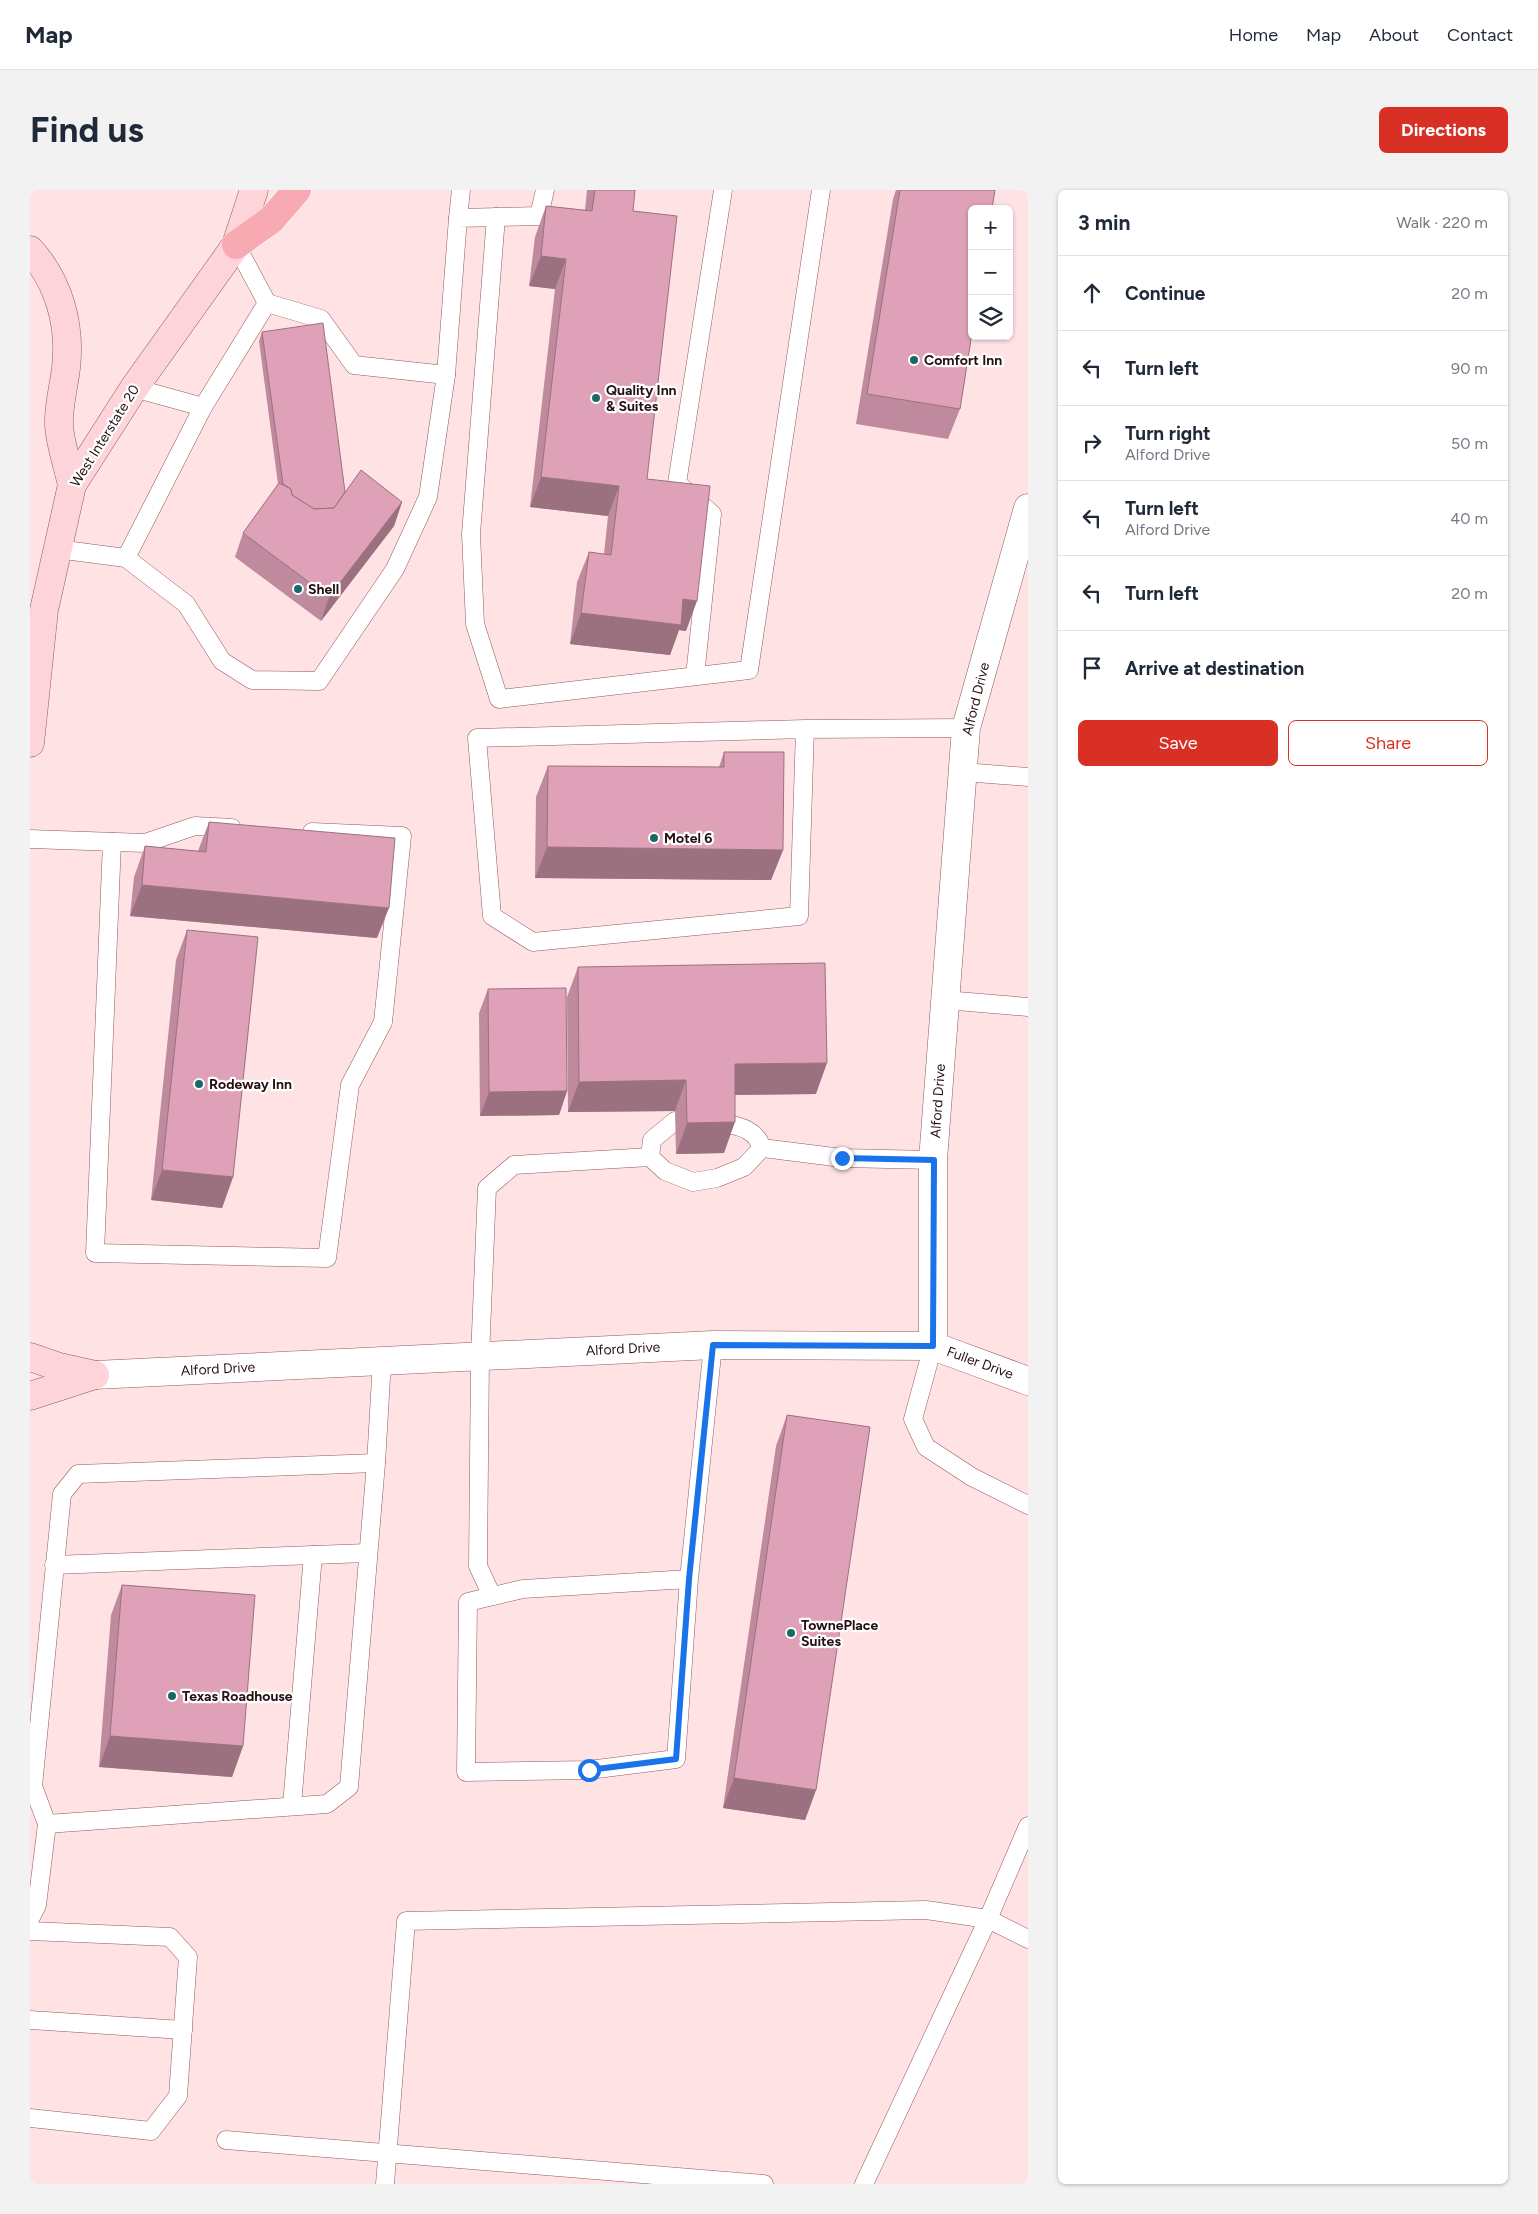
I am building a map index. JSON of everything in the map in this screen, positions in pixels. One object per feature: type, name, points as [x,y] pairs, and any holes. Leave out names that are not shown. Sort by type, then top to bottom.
[{"type":"main road","name":"West Interstate 20","points":[[30,743],[44,610],[72,485],[134,388],[236,245],[254,190]]},
{"type":"main road","points":[[236,245],[271,220],[297,190]]},
{"type":"main road","points":[[30,250],[44,267],[60,301],[67,337],[67,365],[59,425],[72,485]]},
{"type":"main road","points":[[30,1357],[59,1367],[95,1375]]},
{"type":"main road","points":[[30,1396],[95,1375]]},
{"type":"street","name":"Alford Drive","points":[[95,1375],[713,1345],[933,1346],[934,1160],[944,1000],[966,728],[1028,508]]},
{"type":"street","name":"Fuller Drive","points":[[933,1346],[1028,1381]]},
{"type":"lane","points":[[57,549],[126,558],[186,604],[222,661],[252,680],[319,681],[396,569],[428,497],[446,375],[461,190]]},
{"type":"lane","points":[[458,218],[539,216],[545,190]]},
{"type":"lane","points":[[695,676],[712,514],[677,483],[723,190]]},
{"type":"lane","points":[[496,217],[471,534],[475,624],[498,699],[749,670],[821,190]]},
{"type":"lane","points":[[236,245],[267,303],[321,319],[354,365],[446,375]]},
{"type":"lane","points":[[126,558],[203,406],[267,303]]},
{"type":"lane","points":[[134,388],[203,406]]},
{"type":"lane","points":[[805,729],[799,916],[533,942],[492,916],[477,738],[805,729],[966,728]]},
{"type":"lane","points":[[962,772],[1028,778]]},
{"type":"lane","points":[[30,839],[145,843],[195,826],[244,828]]},
{"type":"lane","points":[[112,842],[95,1253],[327,1258],[350,1085],[383,1022],[402,836],[294,831]]},
{"type":"lane","points":[[944,1000],[1028,1007]]},
{"type":"lane","points":[[650,1157],[652,1140],[675,1121]]},
{"type":"lane","points":[[724,1123],[746,1128],[759,1138],[762,1148]]},
{"type":"lane","points":[[762,1148],[842,1158],[934,1160]]},
{"type":"lane","points":[[492,1596],[478,1566],[480,1357],[487,1188],[514,1165],[650,1157],[665,1171],[693,1182],[717,1178],[744,1167],[762,1148]]},
{"type":"lane","points":[[689,1579],[523,1589],[468,1602],[466,1772],[589,1770],[676,1759],[689,1579],[713,1345]]},
{"type":"lane","points":[[933,1346],[913,1419],[926,1447],[972,1477],[1028,1505]]},
{"type":"lane","points":[[47,1824],[327,1804],[348,1786],[376,1463],[382,1361]]},
{"type":"lane","points":[[30,1920],[37,1905],[47,1824],[33,1786],[62,1494],[78,1474],[376,1463]]},
{"type":"lane","points":[[54,1565],[368,1554]]},
{"type":"lane","points":[[292,1805],[313,1555]]},
{"type":"lane","points":[[864,2184],[988,1919],[1028,1826]]},
{"type":"lane","points":[[385,2184],[406,1922],[926,1910],[988,1919],[1028,1939]]},
{"type":"lane","points":[[30,1931],[170,1937],[188,1957],[178,2096],[151,2131],[30,2118]]},
{"type":"lane","points":[[30,2020],[183,2030]]},
{"type":"lane","points":[[226,2140],[388,2155],[764,2184]]},
{"type":"building","name":"Quality Inn & Suites","points":[[595,190],[635,190],[633,211],[677,216],[647,479],[710,486],[697,601],[683,599],[681,625],[581,613],[589,552],[611,555],[619,486],[541,477],[566,259],[541,256],[546,206],[592,211]]},
{"type":"building","name":"Comfort Inn","points":[[900,190],[995,190],[993,205],[968,205],[968,340],[971,340],[960,409],[867,394]]},
{"type":"building","points":[[323,323],[345,492],[334,508],[314,509],[292,495],[291,489],[283,484],[262,332]]},
{"type":"building","points":[[361,470],[402,502],[329,597],[243,533],[279,483],[291,489],[292,495],[314,509],[334,508]]},
{"type":"building","name":"Motel 6","points":[[724,752],[784,752],[783,850],[547,847],[548,766],[724,767]]},
{"type":"building","points":[[209,822],[395,838],[389,908],[142,885],[145,846],[206,852]]},
{"type":"building","name":"Rodeway Inn","points":[[187,930],[258,937],[233,1177],[162,1170]]},
{"type":"building","points":[[825,963],[827,1063],[735,1064],[735,1122],[687,1123],[686,1080],[579,1082],[578,967]]},
{"type":"building","points":[[566,988],[567,1091],[489,1092],[488,989]]},
{"type":"building","name":"TownePlace Suites","points":[[787,1415],[870,1427],[816,1790],[734,1778]]},
{"type":"building","name":"Texas Roadhouse","points":[[122,1585],[255,1595],[243,1746],[110,1736]]},
{"type":"place","name":"Comfort Inn","points":[[914,360]]},
{"type":"place","name":"Quality Inn & Suites","points":[[596,398]]},
{"type":"place","name":"Shell","points":[[298,589]]},
{"type":"place","name":"Motel 6","points":[[654,838]]},
{"type":"place","name":"Rodeway Inn","points":[[199,1084]]},
{"type":"place","name":"TownePlace Suites","points":[[791,1633]]},
{"type":"place","name":"Texas Roadhouse","points":[[172,1696]]},
{"type":"route","points":[[589,1770],[676,1759],[689,1579],[713,1345],[933,1346],[934,1160],[842,1158]]}]
